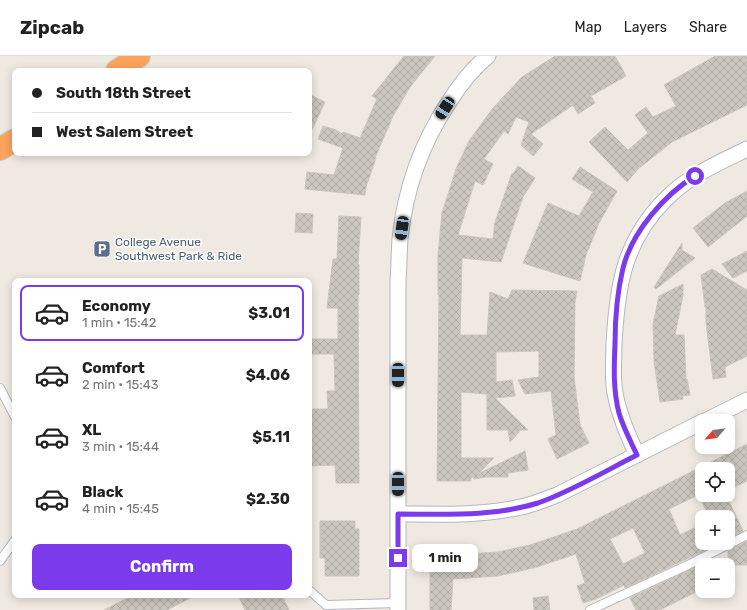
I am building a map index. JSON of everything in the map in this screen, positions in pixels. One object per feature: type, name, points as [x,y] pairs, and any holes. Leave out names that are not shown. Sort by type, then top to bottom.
[{"type":"highway","points":[[121,68],[138,56]]},
{"type":"highway","points":[[0,149],[12,142]]},
{"type":"street","points":[[398,606],[398,282],[400,240],[405,204],[422,150],[438,119],[459,86],[488,56]]},
{"type":"street","points":[[637,455],[620,415],[614,391],[615,320],[624,267],[633,244],[649,218],[665,200],[682,184],[707,168],[747,149]]},
{"type":"street","points":[[719,414],[747,400]]},
{"type":"street","points":[[398,514],[472,514],[517,508],[537,503],[557,495],[695,426]]},
{"type":"lane","points":[[0,388],[12,411]]},
{"type":"lane","points":[[590,610],[747,536]]},
{"type":"lane","points":[[0,560],[12,544]]},
{"type":"lane","points":[[312,593],[326,605],[398,606]]},
{"type":"building","points":[[404,56],[435,56],[410,87],[393,116],[375,158],[365,195],[305,189],[307,172],[334,175],[343,148],[318,139],[323,126],[336,130],[342,134],[343,132],[360,138],[377,99],[372,96]]},
{"type":"building","points":[[555,56],[615,56],[626,76],[591,96],[595,103],[578,114],[573,105],[531,134],[543,144],[533,156],[521,145],[529,122],[516,117],[508,134],[504,131],[484,159],[493,164],[483,185],[475,181],[458,235],[493,239],[495,222],[512,173],[513,174],[518,166],[535,178],[523,197],[501,262],[462,258],[460,335],[487,335],[490,292],[508,299],[512,290],[577,291],[575,301],[574,377],[580,425],[589,443],[557,459],[548,439],[556,435],[551,391],[525,394],[518,380],[539,377],[539,351],[496,352],[496,382],[512,380],[515,396],[495,398],[528,430],[521,430],[510,442],[508,430],[487,430],[487,394],[461,392],[461,458],[494,458],[478,474],[525,451],[528,470],[508,473],[508,477],[486,477],[474,479],[474,477],[471,477],[471,481],[437,481],[438,255],[442,213],[456,169],[469,141],[493,108],[522,77]]},
{"type":"building","points":[[715,56],[747,56],[747,105],[672,142],[638,169],[627,182],[589,142],[605,127],[628,150],[648,133],[635,115],[646,107],[653,117],[676,106],[664,85]]},
{"type":"building","points":[[312,96],[325,102],[312,130]]},
{"type":"building","points":[[580,167],[617,191],[599,223],[586,255],[580,281],[523,263],[548,203],[579,216],[593,192],[572,179]]},
{"type":"building","points":[[747,191],[747,216],[708,247],[693,228],[725,203]]},
{"type":"building","points":[[296,213],[313,214],[312,233],[295,232]]},
{"type":"building","points":[[339,216],[361,217],[358,264],[359,483],[336,483],[335,465],[312,466],[312,409],[328,409],[327,391],[335,391],[334,354],[312,354],[312,339],[338,339],[338,308],[327,308],[333,259],[337,259]]},
{"type":"building","points":[[682,243],[682,250],[695,258],[656,289],[654,287]]},
{"type":"building","points":[[747,251],[747,271],[733,278],[722,264]]},
{"type":"building","points":[[712,269],[747,290],[747,356],[725,367],[726,377],[713,379],[701,275]]},
{"type":"building","points":[[683,284],[683,295],[675,335],[684,335],[686,380],[687,379],[690,395],[682,396],[683,399],[660,402],[654,361],[653,324],[659,296]]},
{"type":"building","points":[[747,444],[747,481],[735,487],[735,462],[711,462],[727,454],[735,454],[735,450]]},
{"type":"building","points":[[695,470],[695,496],[669,509],[680,535],[695,528],[695,550],[706,550],[625,588],[624,585],[596,599],[583,603],[577,586],[585,583],[576,554],[537,567],[498,576],[453,579],[451,610],[430,610],[430,552],[453,553],[453,555],[498,552],[530,545],[577,529]],"holes":[[[633,528],[645,553],[623,564],[610,539]]]},
{"type":"building","points":[[702,502],[729,502],[733,510],[706,510]]},
{"type":"building","points":[[735,514],[743,531],[735,535]]},
{"type":"building","points":[[320,521],[355,521],[355,529],[359,529],[359,576],[325,576],[325,558],[320,558]]},
{"type":"building","points":[[747,541],[747,565],[735,565],[735,558],[728,558],[728,551],[735,550],[735,547]]},
{"type":"building","points":[[695,567],[695,592],[660,610],[636,610],[630,598]]},
{"type":"building","points":[[548,596],[550,610],[534,610],[533,598]]},
{"type":"building","points":[[127,598],[190,598],[167,610],[104,610]]},
{"type":"building","points":[[239,598],[283,598],[289,610],[245,610]]},
{"type":"place","name":"College Avenue Southwest Park & Ride","points":[[102,249]]},
{"type":"route","points":[[398,558],[398,514],[472,514],[517,508],[537,503],[557,495],[637,455],[620,415],[614,391],[615,320],[619,290],[624,267],[633,244],[649,218],[682,184],[695,176]]}]
